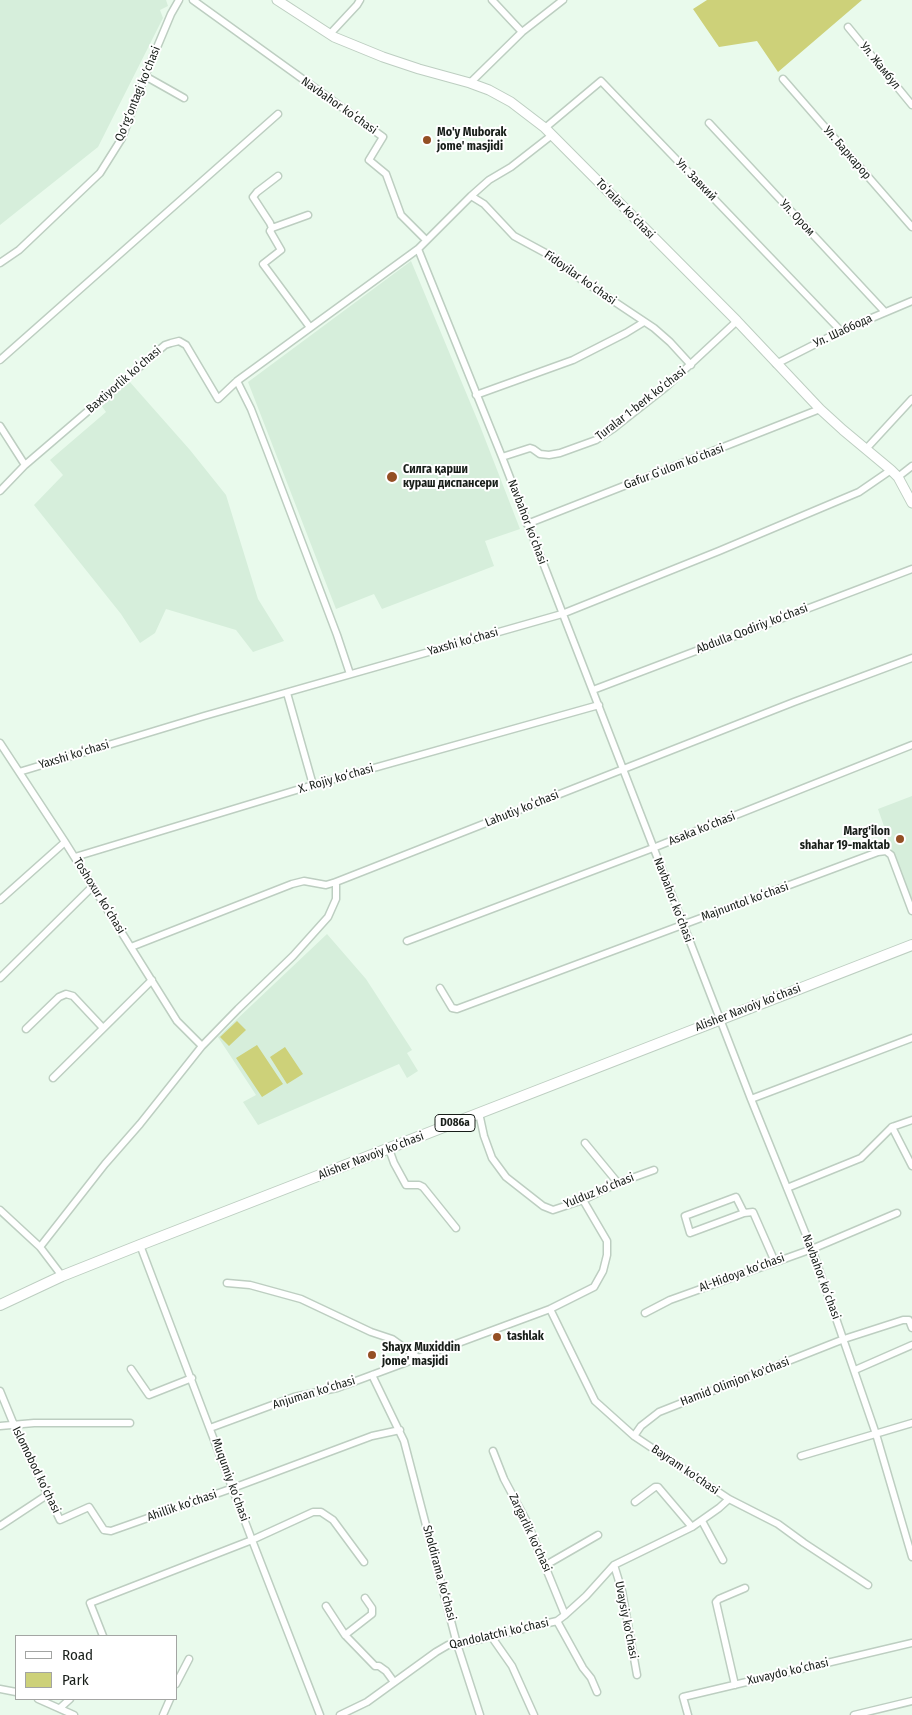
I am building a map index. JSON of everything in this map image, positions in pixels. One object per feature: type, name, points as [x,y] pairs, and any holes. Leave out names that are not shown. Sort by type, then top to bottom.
[{"type":"main road","name":"Toʻralar koʻchasi","points":[[277,0],[330,34],[383,57],[470,83],[511,102],[546,128],[738,321],[776,364],[820,409],[898,477],[912,503]]},
{"type":"main road","name":"Alisher Navoiy koʻchasi","points":[[0,1305],[62,1276],[140,1245],[912,946]]},
{"type":"street","name":"Qo‘rg‘ontagi ko‘chasi","points":[[0,263],[19,250],[100,172],[122,138],[145,76],[171,14],[179,0]]},
{"type":"street","name":"Navbahor koʻchasi","points":[[193,0],[382,137],[369,160],[386,174],[402,215],[426,240]]},
{"type":"street","points":[[330,34],[360,0]]},
{"type":"street","points":[[492,0],[522,32]]},
{"type":"street","points":[[470,83],[522,32],[562,0]]},
{"type":"street","name":"Ул. Жамбул","points":[[848,27],[912,105]]},
{"type":"street","points":[[145,76],[184,98]]},
{"type":"street","name":"Ул. Баркарор","points":[[783,79],[912,227]]},
{"type":"street","name":"Ул. Завкий","points":[[546,128],[601,81],[841,331]]},
{"type":"street","points":[[0,360],[278,114]]},
{"type":"street","name":"Ул. Ором","points":[[709,123],[885,312]]},
{"type":"street","points":[[418,249],[489,180],[531,153],[552,135]]},
{"type":"street","points":[[278,176],[253,197],[272,228],[270,231],[281,250],[262,264],[309,326]]},
{"type":"street","name":"Fidoyilar koʻchasi","points":[[471,196],[484,204],[514,236],[551,256],[570,272],[644,322],[670,342],[691,365]]},
{"type":"street","points":[[272,228],[308,215]]},
{"type":"street","name":"Navbahor koʻchasi","points":[[418,249],[502,457],[751,1099],[812,1249],[876,1434],[912,1557]]},
{"type":"street","name":"Baxtiyorlik koʻchasi","points":[[0,491],[25,465],[171,342],[179,341],[186,345],[218,399],[237,381],[309,326],[418,249]]},
{"type":"street","name":"Ул. Шаббода","points":[[776,364],[841,331],[912,301]]},
{"type":"street","name":"Turalar 1-berk koʻchasi","points":[[502,457],[530,448],[540,454],[560,454],[596,440],[622,422],[691,365],[738,321]]},
{"type":"street","points":[[476,395],[572,360],[644,322]]},
{"type":"street","points":[[237,381],[251,409],[268,453],[350,674]]},
{"type":"street","points":[[866,449],[912,399]]},
{"type":"street","name":"Gafur Gʻulom koʻchasi","points":[[527,524],[820,409]]},
{"type":"street","points":[[0,426],[25,465]]},
{"type":"street","points":[[898,477],[912,466]]},
{"type":"street","name":"Yaxshi koʻchasi","points":[[19,772],[350,674],[562,614],[859,492],[891,470]]},
{"type":"street","name":"Abdulla Qodiriy koʻchasi","points":[[593,690],[912,569]]},
{"type":"street","name":"Lahutiy koʻchasi","points":[[131,947],[292,884],[304,881],[326,885],[336,882],[794,702],[912,658]]},
{"type":"street","points":[[287,693],[313,785]]},
{"type":"street","name":"X. Rojiy koʻchasi","points":[[75,857],[313,785],[599,705]]},
{"type":"street","name":"Toshoxur koʻchasi","points":[[0,743],[75,857],[178,1021],[202,1046]]},
{"type":"street","name":"Asaka koʻchasi","points":[[407,941],[653,848],[912,745]]},
{"type":"street","points":[[0,900],[65,842]]},
{"type":"street","name":"Majnuntol koʻchasi","points":[[440,988],[452,1008],[457,1009],[878,852],[886,851],[891,855],[912,911]]},
{"type":"street","points":[[40,1247],[202,1046],[293,956],[328,917],[336,899],[336,882]]},
{"type":"street","points":[[0,978],[93,886]]},
{"type":"street","points":[[53,1078],[152,980]]},
{"type":"street","points":[[26,1029],[59,997],[66,994],[73,996],[103,1028]]},
{"type":"street","points":[[751,1099],[912,1038]]},
{"type":"street","name":"Yulduz koʻchasi","points":[[479,1113],[484,1136],[492,1158],[506,1177],[543,1206],[553,1210],[583,1200],[618,1183],[654,1170]]},
{"type":"street","points":[[787,1188],[860,1158],[892,1127],[912,1120]]},
{"type":"street","points":[[892,1127],[912,1166]]},
{"type":"street","points":[[585,1143],[618,1183]]},
{"type":"street","points":[[389,1150],[406,1185],[419,1185],[423,1187],[456,1228]]},
{"type":"street","points":[[744,1213],[736,1197],[685,1216],[690,1233],[744,1213],[753,1212],[774,1262]]},
{"type":"street","name":"Anjuman koʻchasi","points":[[210,1428],[294,1397],[337,1388],[550,1309],[594,1287],[603,1271],[607,1255],[607,1241],[583,1200]]},
{"type":"street","points":[[0,1210],[40,1247],[62,1276]]},
{"type":"street","name":"Al-Hidoya koʻchasi","points":[[644,1313],[670,1300],[812,1249],[897,1212]]},
{"type":"street","name":"Muqumiy koʻchasi","points":[[140,1245],[320,1715]]},
{"type":"street","points":[[227,1283],[250,1285],[301,1299],[371,1332],[392,1339],[417,1357]]},
{"type":"street","name":"Bayram ko'chasi","points":[[550,1309],[595,1401],[634,1436],[729,1499],[778,1524],[868,1584]]},
{"type":"street","name":"Hamid Olimjon ko'chasi","points":[[634,1436],[641,1426],[659,1412],[844,1339],[903,1320],[909,1320],[912,1325]]},
{"type":"street","points":[[855,1370],[912,1345]]},
{"type":"street","points":[[131,1369],[149,1395],[192,1378]]},
{"type":"street","name":"Sholdirama ko‘chasi","points":[[372,1375],[404,1440],[457,1644],[480,1715]]},
{"type":"street","name":"Islomobod ko‘chasi","points":[[0,1391],[14,1425],[60,1520]]},
{"type":"street","points":[[801,1456],[912,1422]]},
{"type":"street","points":[[0,1426],[34,1423],[130,1423]]},
{"type":"street","name":"Ahillik koʻchasi","points":[[60,1520],[89,1508],[104,1530],[110,1531],[233,1488],[372,1436],[400,1430]]},
{"type":"street","name":"Zargarlik ko'chasi","points":[[493,1451],[504,1479],[527,1522],[546,1565],[565,1615]]},
{"type":"street","points":[[635,1502],[655,1487],[658,1487],[692,1527]]},
{"type":"street","points":[[0,1526],[47,1495]]},
{"type":"street","name":"Qandolatchi koʻchasi","points":[[340,1715],[367,1702],[448,1645],[556,1621],[586,1596],[614,1565],[692,1527],[729,1499]]},
{"type":"street","points":[[102,1635],[90,1604],[252,1540],[313,1512],[321,1512],[333,1520],[364,1562]]},
{"type":"street","points":[[702,1521],[723,1560]]},
{"type":"street","points":[[546,1565],[598,1535]]},
{"type":"street","name":"Uvaysiy ko'chasi","points":[[614,1565],[622,1591],[637,1675]]},
{"type":"street","points":[[736,1685],[716,1602],[719,1598],[746,1588]]},
{"type":"street","points":[[345,1635],[372,1614],[372,1608],[365,1598]]},
{"type":"street","points":[[326,1606],[345,1635],[374,1666],[379,1666],[386,1671],[394,1682]]},
{"type":"street","points":[[556,1621],[591,1678],[597,1692]]},
{"type":"street","points":[[491,1636],[512,1666],[534,1715]]},
{"type":"street","name":"Xuvaydo koʻchasi","points":[[688,1715],[683,1697],[912,1642]]},
{"type":"street","points":[[178,1680],[189,1659]]},
{"type":"street","points":[[0,1689],[15,1692]]},
{"type":"street","points":[[40,1700],[74,1715]]},
{"type":"street","points":[[60,1708],[69,1700]]},
{"type":"street","points":[[162,1715],[170,1700]]},
{"type":"street","points":[[854,1715],[912,1701]]},
{"type":"shaded area","points":[[0,0],[166,0],[168,6],[160,10],[163,18],[98,147],[0,225]]},
{"type":"shaded area","name":"Силга қарши кураш диспансери","points":[[411,261],[480,426],[520,529],[485,541],[494,566],[382,609],[374,594],[336,609],[248,382]]},
{"type":"shaded area","points":[[129,381],[190,450],[226,495],[258,599],[284,641],[253,652],[236,630],[166,609],[155,633],[140,643],[121,614],[34,505],[63,475],[50,460],[106,412],[101,405]]},
{"type":"shaded area","name":"Marg'ilon shahar 19-maktab","points":[[912,796],[912,907],[878,809]]},
{"type":"shaded area","points":[[327,934],[366,979],[412,1050],[407,1053],[418,1071],[407,1078],[399,1064],[258,1125],[243,1102],[256,1095],[218,1037]]},
{"type":"green space","points":[[707,0],[862,0],[778,72],[757,41],[719,47],[693,9]]},
{"type":"green space","points":[[237,1021],[246,1030],[229,1046],[220,1037]]},
{"type":"green space","points":[[257,1045],[283,1084],[262,1097],[236,1058]]},
{"type":"green space","points":[[285,1047],[303,1074],[287,1084],[270,1057]]},
{"type":"place","name":"Mo'y Muborak jome' masjidi","points":[[427,140]]},
{"type":"place","name":"Силга қарши кураш диспансери","points":[[392,477]]},
{"type":"place","name":"Marg'ilon shahar 19-maktab","points":[[900,839]]},
{"type":"place","name":"tashlak","points":[[497,1337]]},
{"type":"place","name":"Shayx Muxiddin jome' masjidi","points":[[372,1355]]}]
